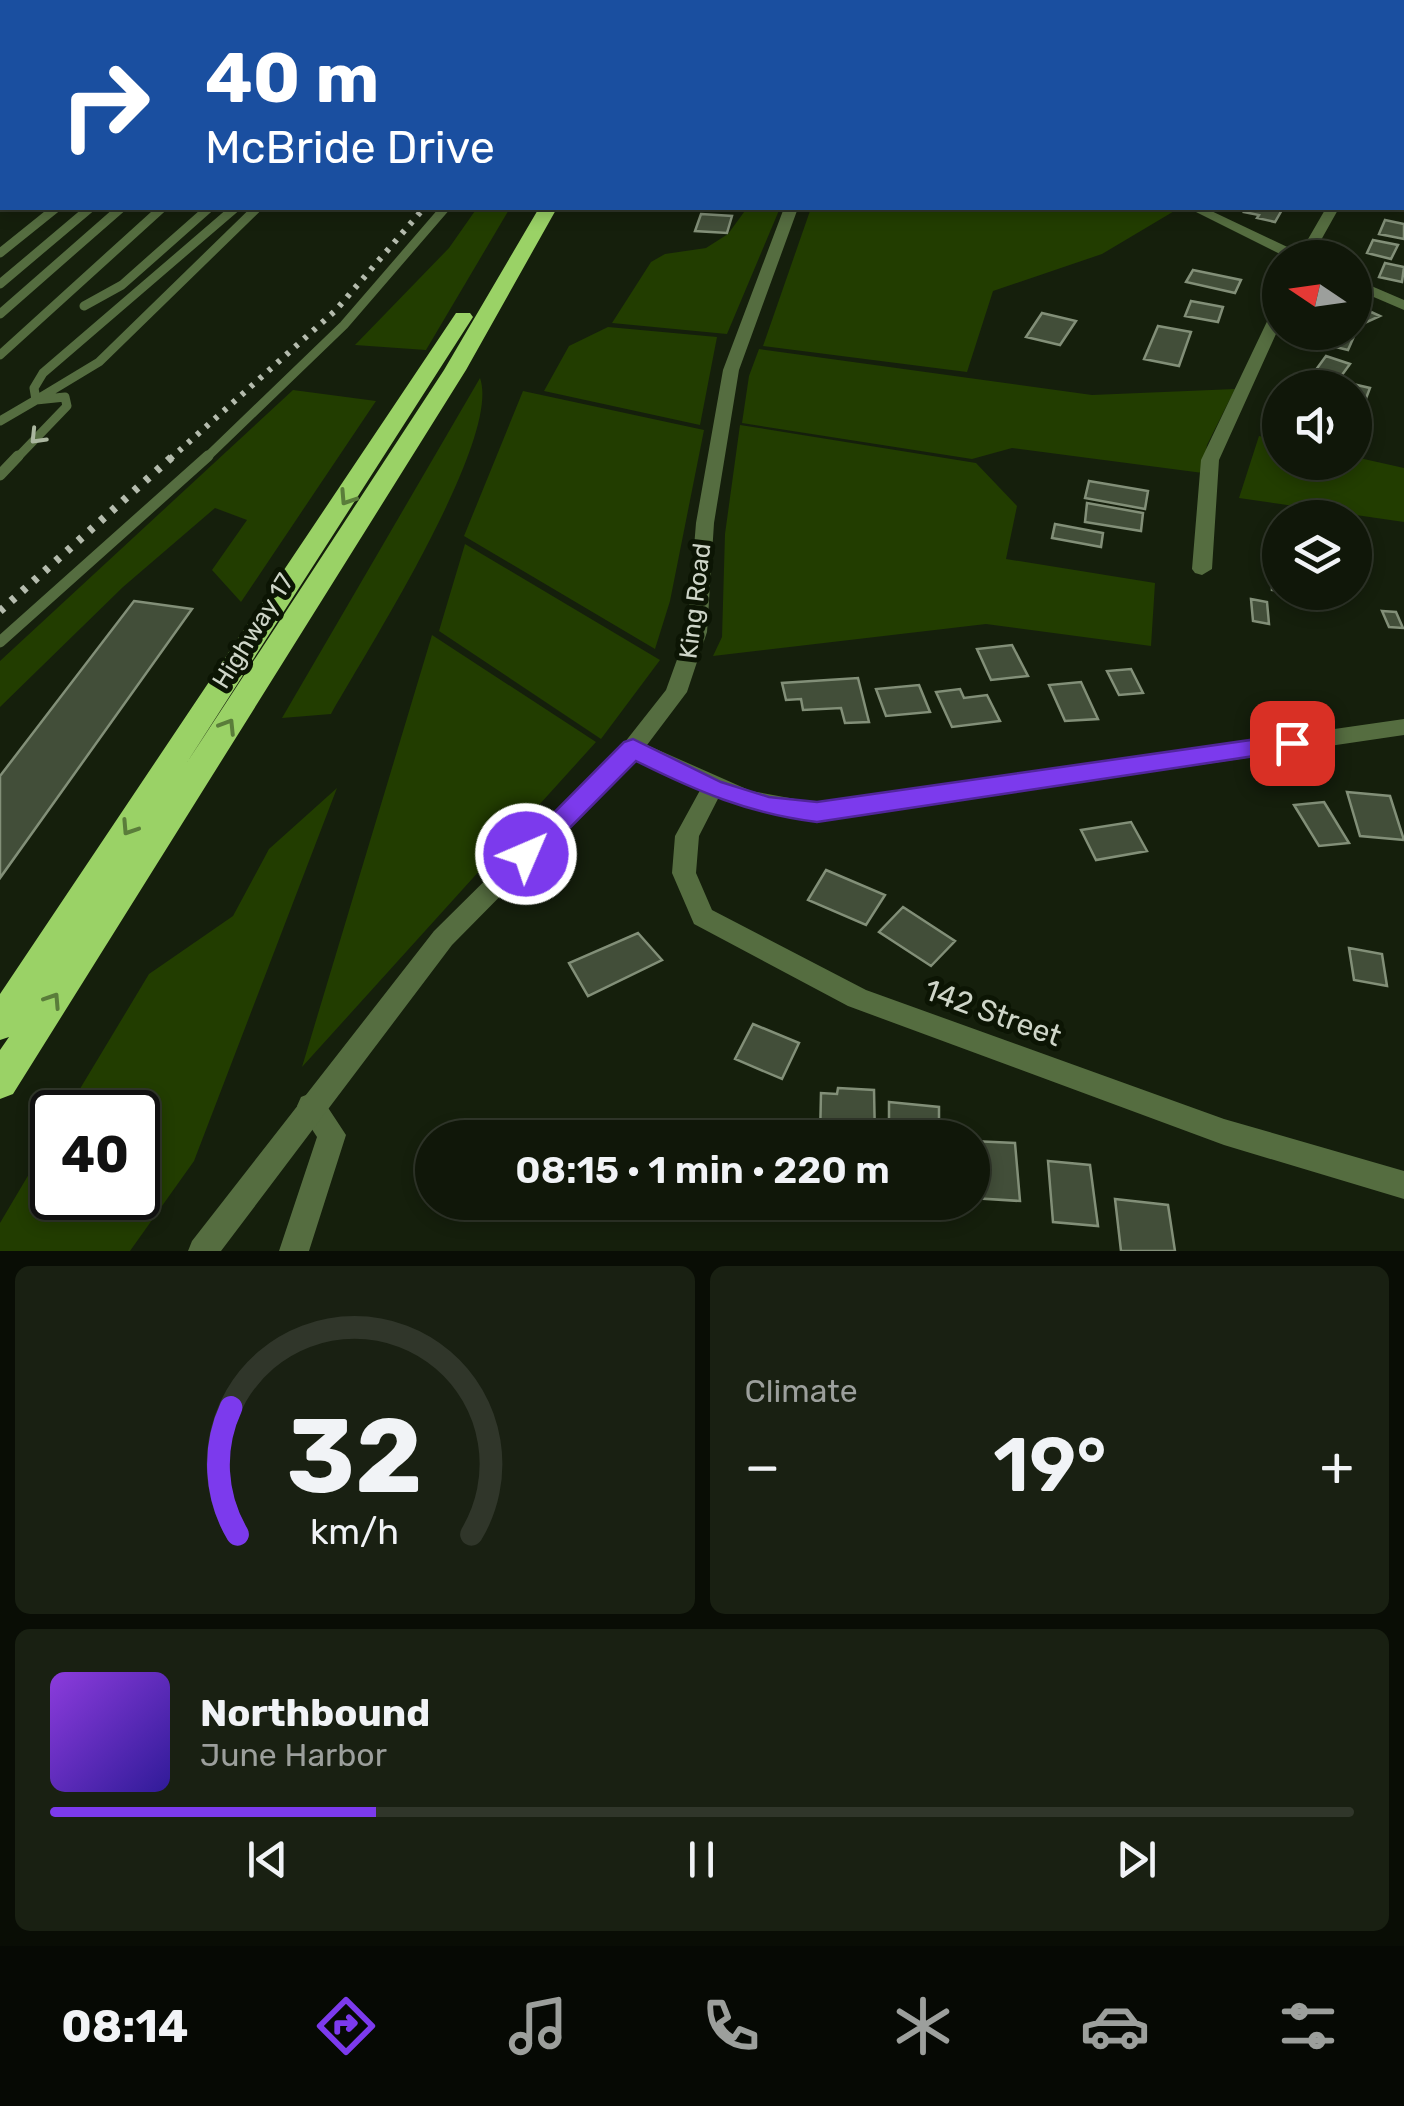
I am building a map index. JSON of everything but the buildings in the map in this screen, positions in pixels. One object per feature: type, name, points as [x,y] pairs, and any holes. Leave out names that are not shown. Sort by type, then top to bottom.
[{"type":"highway","name":"Highway 17","points":[[0,1024],[432,369],[527,210]]},
{"type":"highway","name":"Highway 17","points":[[0,1082],[455,370],[547,210]]},
{"type":"street","name":"King Road","points":[[203,1251],[443,938],[633,748],[669,704],[691,656],[705,523],[731,370],[790,210]]},
{"type":"street","points":[[1199,210],[1263,240]]},
{"type":"street","points":[[1313,240],[1331,210]]},
{"type":"street","points":[[1372,291],[1404,306]]},
{"type":"street","points":[[1202,569],[1210,460],[1262,349]]},
{"type":"street","points":[[633,748],[712,788],[790,810],[851,810],[1404,727]]},
{"type":"street","name":"142 Street","points":[[712,788],[686,836],[684,873],[703,918],[856,998],[1224,1132],[1404,1185]]},
{"type":"street","points":[[294,1251],[332,1135],[311,1106]]},
{"type":"lane","points":[[0,253],[54,210]]},
{"type":"lane","points":[[0,284],[88,210]]},
{"type":"lane","points":[[0,314],[119,210]]},
{"type":"lane","points":[[0,355],[160,210]]},
{"type":"lane","points":[[84,306],[122,285],[208,210]]},
{"type":"lane","points":[[36,400],[34,388],[42,373],[232,210]]},
{"type":"lane","points":[[0,421],[100,362],[254,210]]},
{"type":"lane","points":[[0,642],[337,334],[402,265],[443,210]]},
{"type":"lane","points":[[122,285],[142,290]]},
{"type":"lane","points":[[0,475],[66,406],[65,398],[56,395],[36,400]]},
{"type":"green space","points":[[476,210],[509,210],[426,350],[355,345],[449,248]]},
{"type":"green space","points":[[746,210],[779,210],[727,334],[612,323],[651,262],[665,254],[706,248],[728,234]]},
{"type":"green space","points":[[810,210],[1176,210],[1102,254],[993,291],[967,372],[763,346]]},
{"type":"green space","points":[[608,327],[717,337],[700,425],[544,391],[569,346]]},
{"type":"green space","points":[[759,349],[1092,395],[1235,389],[1207,445],[1203,473],[1012,448],[972,459],[742,423],[749,376]]},
{"type":"green space","points":[[480,378],[481,407],[471,448],[452,495],[372,644],[331,714],[282,718]]},
{"type":"green space","points":[[293,390],[376,401],[241,602],[212,570],[247,520],[215,508],[123,587],[0,707],[0,661]]},
{"type":"green space","points":[[523,391],[704,430],[670,601],[655,649],[464,536]]},
{"type":"green space","points":[[740,425],[976,463],[1017,506],[1006,559],[1155,583],[1151,646],[986,624],[713,656],[722,637],[725,534]]},
{"type":"green space","points":[[1259,436],[1262,480],[1372,480],[1372,461],[1404,468],[1404,522],[1372,517],[1372,500],[1239,498]]},
{"type":"green space","points":[[465,544],[660,660],[601,739],[439,631]]},
{"type":"green space","points":[[432,635],[596,742],[302,1067]]},
{"type":"green space","points":[[337,788],[194,1161],[160,1209],[160,1090],[79,1090],[149,974],[233,916],[269,849]]},
{"type":"green space","points":[[30,1172],[30,1220],[152,1220],[130,1251],[0,1251],[0,1223]]},
{"type":"railway","points":[[170,459],[335,311],[422,210]]},
{"type":"railway","points":[[0,611],[173,456]]},
{"type":"route","points":[[526,854],[633,748],[712,788],[751,802],[817,812],[1292,743]]}]
